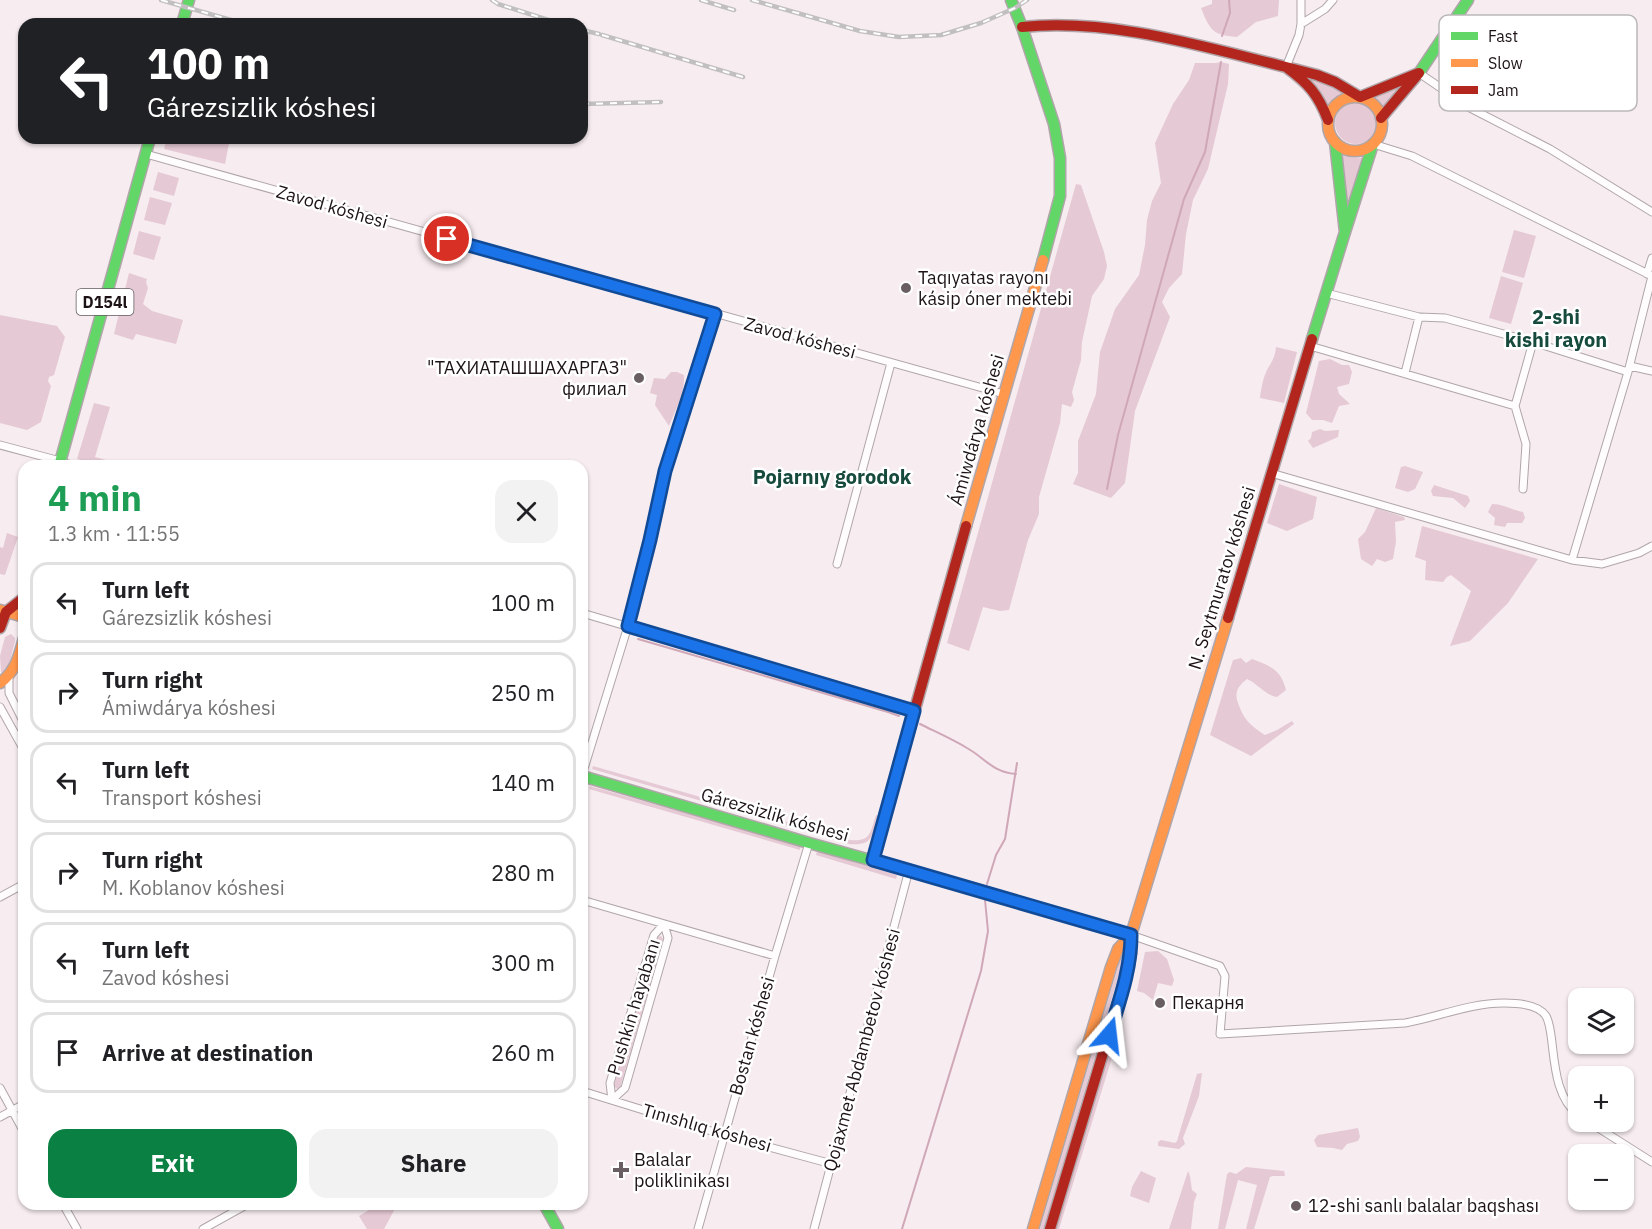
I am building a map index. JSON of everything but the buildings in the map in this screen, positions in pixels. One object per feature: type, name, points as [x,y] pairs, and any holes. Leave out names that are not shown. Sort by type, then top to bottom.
[{"type":"street","points":[[184,18],[189,0]]},
{"type":"street","points":[[1286,67],[1299,35],[1301,0]]},
{"type":"street","points":[[1301,24],[1325,9],[1333,0]]},
{"type":"street","points":[[1458,15],[1468,0]]},
{"type":"street","name":"Ámiwdárya kóshesi","points":[[873,860],[1052,232],[1060,196],[1060,158],[1054,124],[1013,4]]},
{"type":"street","points":[[1022,27],[1041,25],[1097,27],[1179,40],[1286,67],[1317,75],[1335,82],[1374,105],[1381,118],[1381,132],[1373,144],[1358,151],[1341,148],[1330,136],[1328,120],[1322,103],[1308,83],[1286,67]]},
{"type":"street","points":[[1381,118],[1419,72],[1439,43]]},
{"type":"street","points":[[1328,120],[1336,105],[1343,100],[1360,97],[1419,72]]},
{"type":"street","points":[[1419,72],[1439,86]]},
{"type":"street","points":[[1476,111],[1550,149],[1652,212]]},
{"type":"street","points":[[1335,142],[1345,232]]},
{"type":"street","name":"D154l","points":[[61,460],[148,144]]},
{"type":"street","points":[[1373,144],[1412,156],[1650,275]]},
{"type":"street","name":"N. Seytmuratov kóshesi","points":[[1131,935],[1373,144]]},
{"type":"street","name":"Zavod kóshesi","points":[[146,154],[1004,394]]},
{"type":"street","points":[[1572,560],[1629,369],[1652,258]]},
{"type":"street","points":[[1326,293],[1419,317],[1445,318],[1629,369],[1652,371]]},
{"type":"street","points":[[588,756],[628,626],[665,471],[715,314]]},
{"type":"street","points":[[1405,374],[1419,317]]},
{"type":"street","points":[[1523,489],[1526,444],[1515,406],[1533,342]]},
{"type":"street","points":[[1310,345],[1515,406]]},
{"type":"street","points":[[837,564],[891,363]]},
{"type":"street","points":[[0,445],[47,460]]},
{"type":"street","points":[[1271,472],[1572,560],[1602,564],[1639,554],[1652,546]]},
{"type":"street","points":[[0,628],[3,611],[18,602]]},
{"type":"street","points":[[3,611],[18,615]]},
{"type":"street","points":[[588,615],[914,711]]},
{"type":"street","points":[[18,659],[16,666],[4,680],[18,711]]},
{"type":"street","points":[[0,707],[18,739]]},
{"type":"street","name":"Gárezsizlik kóshesi","points":[[588,778],[1131,935]]},
{"type":"street","name":"Bostan kóshesi","points":[[698,1229],[809,843]]},
{"type":"street","name":"Qojaxmet Abdambetov kóshesi","points":[[814,1229],[909,870]]},
{"type":"street","points":[[0,897],[18,887]]},
{"type":"street","points":[[588,902],[775,956]]},
{"type":"street","name":"Pushkin hayabanı","points":[[664,924],[668,938],[625,1088],[612,1100],[610,1083],[654,934],[664,924]]},
{"type":"street","points":[[1131,935],[1220,966],[1225,976],[1220,1034],[1405,1023],[1466,1008],[1503,1003],[1526,1004],[1538,1009],[1547,1017],[1555,1070],[1562,1095],[1568,1102]]},
{"type":"street","points":[[1033,1229],[1111,967],[1118,949],[1131,935]]},
{"type":"street","points":[[1050,1229],[1128,970],[1131,935]]},
{"type":"street","points":[[0,1088],[18,1121]]},
{"type":"street","name":"Tınıshlıq kóshesi","points":[[588,1093],[724,1135],[832,1164]]},
{"type":"street","points":[[0,1117],[18,1107]]},
{"type":"street","points":[[1605,1132],[1652,1162]]},
{"type":"street","points":[[66,1210],[77,1229]]},
{"type":"street","points":[[203,1229],[237,1210]]},
{"type":"street","points":[[547,1210],[558,1229]]},
{"type":"shaded area","points":[[1212,0],[1279,0],[1278,16],[1256,22],[1237,37],[1222,35],[1213,30],[1201,8],[1212,4]]},
{"type":"shaded area","points":[[1195,63],[1229,64],[1228,84],[1208,169],[1193,200],[1186,234],[1182,274],[1169,288],[1162,302],[1170,317],[1135,411],[1125,483],[1111,498],[1073,484],[1078,473],[1078,441],[1096,394],[1100,352],[1115,309],[1139,275],[1147,220],[1152,201],[1161,183],[1155,143],[1173,104],[1189,80]]},
{"type":"shaded area","points":[[1308,78],[1348,94],[1338,98],[1328,108]]},
{"type":"shaded area","points":[[1408,81],[1383,113],[1369,97]]},
{"type":"shaded area","points":[[1356,102],[1371,108],[1377,123],[1371,138],[1356,144],[1341,138],[1335,123],[1341,108]]},
{"type":"shaded area","points":[[165,144],[229,144],[225,164],[164,149]]},
{"type":"shaded area","points":[[1341,154],[1348,157],[1365,158],[1347,205]]},
{"type":"shaded area","points":[[158,172],[179,178],[174,196],[153,190]]},
{"type":"shaded area","points":[[1076,184],[1081,185],[1107,266],[1104,279],[1092,296],[1082,342],[1081,360],[1072,392],[1074,400],[1071,407],[1062,404],[1060,423],[1039,497],[1039,514],[1028,540],[1009,610],[1000,611],[983,607],[969,651],[947,643]]},
{"type":"shaded area","points":[[150,197],[172,203],[165,225],[144,220]]},
{"type":"shaded area","points":[[1514,230],[1536,236],[1524,278],[1502,272]]},
{"type":"shaded area","points":[[139,231],[161,237],[154,260],[133,254]]},
{"type":"shaded area","points":[[129,273],[147,279],[148,288],[143,304],[152,311],[183,320],[176,344],[136,334],[133,340],[114,334]]},
{"type":"shaded area","points":[[1501,276],[1523,283],[1511,324],[1489,318]]},
{"type":"shaded area","points":[[0,315],[57,326],[65,337],[54,375],[49,377],[48,381],[51,386],[41,422],[27,430],[0,423]]},
{"type":"shaded area","points":[[1276,347],[1297,352],[1284,403],[1260,398],[1264,376],[1274,357]]},
{"type":"shaded area","points":[[1330,359],[1342,365],[1349,365],[1352,372],[1349,384],[1337,387],[1339,394],[1350,404],[1339,406],[1332,423],[1312,420],[1306,413],[1319,361]]},
{"type":"shaded area","points":[[671,372],[684,375],[684,382],[680,401],[669,426],[655,405],[657,395],[650,393],[654,378],[665,379]]},
{"type":"shaded area","points":[[94,403],[110,407],[95,457],[106,460],[77,459]]},
{"type":"shaded area","points":[[1320,429],[1339,430],[1338,437],[1313,448],[1308,441],[1312,432]]},
{"type":"shaded area","points":[[1405,466],[1423,472],[1415,489],[1408,492],[1395,488],[1401,467]]},
{"type":"shaded area","points":[[1279,484],[1317,497],[1313,519],[1287,531],[1267,523]]},
{"type":"shaded area","points":[[1434,485],[1468,496],[1470,501],[1465,508],[1453,498],[1433,496],[1431,491]]},
{"type":"shaded area","points":[[1492,504],[1523,512],[1525,518],[1522,523],[1507,523],[1505,527],[1494,525],[1495,518],[1488,512]]},
{"type":"shaded area","points":[[1376,508],[1404,517],[1405,520],[1395,522],[1396,542],[1393,559],[1385,562],[1377,559],[1372,566],[1361,559],[1358,539],[1365,532]]},
{"type":"shaded area","points":[[1422,526],[1538,559],[1508,603],[1470,641],[1450,646],[1471,591],[1451,575],[1443,582],[1425,580],[1426,561],[1415,557]]},
{"type":"shaded area","points":[[7,533],[18,537],[5,575],[0,574],[0,547],[3,548]]},
{"type":"shaded area","points":[[11,634],[15,641],[8,669],[1,672],[0,656],[5,637]]},
{"type":"shaded area","points":[[1241,658],[1246,663],[1252,659],[1274,669],[1281,677],[1286,690],[1277,697],[1247,679],[1239,687],[1236,696],[1240,709],[1248,722],[1265,735],[1292,721],[1294,724],[1251,756],[1210,735],[1233,660]]},
{"type":"shaded area","points":[[593,766],[850,840],[866,838],[876,815],[879,816],[873,834],[867,841],[849,844],[592,769]]},
{"type":"shaded area","points":[[590,786],[801,846],[800,850],[589,789]]},
{"type":"shaded area","points":[[817,851],[897,875],[896,879],[816,855]]},
{"type":"shaded area","points":[[661,936],[663,939],[620,1088],[617,1089],[614,1086],[656,938]]},
{"type":"shaded area","points":[[1158,951],[1167,959],[1174,980],[1172,986],[1158,983],[1153,1000],[1137,991],[1145,952]]},
{"type":"shaded area","points":[[1122,953],[1125,954],[1044,1229],[1040,1229]]},
{"type":"shaded area","points":[[1114,1037],[1118,1038],[1059,1229],[1055,1229]]},
{"type":"shaded area","points":[[1202,1073],[1199,1096],[1183,1138],[1185,1144],[1179,1149],[1158,1146],[1161,1140],[1175,1143],[1177,1141],[1197,1074]]},
{"type":"shaded area","points":[[1358,1128],[1360,1137],[1358,1141],[1347,1144],[1342,1150],[1317,1147],[1314,1140],[1318,1135]]},
{"type":"shaded area","points":[[1246,1167],[1284,1171],[1285,1176],[1270,1177],[1254,1229],[1246,1229],[1257,1185],[1238,1180],[1225,1229],[1218,1229],[1227,1174],[1230,1172],[1236,1174]]},
{"type":"shaded area","points":[[1141,1171],[1156,1178],[1149,1203],[1130,1196]]},
{"type":"shaded area","points":[[1188,1171],[1192,1190],[1197,1194],[1191,1229],[1169,1229]]},
{"type":"shaded area","points":[[369,1210],[394,1210],[384,1229],[367,1229],[359,1216]]},
{"type":"waterway","points":[[1222,36],[1230,13],[1229,0]]},
{"type":"waterway","points":[[1107,489],[1118,435],[1184,199],[1205,152],[1221,62]]},
{"type":"waterway","points":[[638,639],[899,716]]},
{"type":"waterway","points":[[920,724],[967,748],[995,768],[1016,774]]},
{"type":"waterway","points":[[987,884],[996,855],[1005,839],[1017,763]]},
{"type":"waterway","points":[[902,1229],[981,971],[988,931],[985,900]]},
{"type":"railway","points":[[161,0],[224,18]]},
{"type":"railway","points":[[492,0],[542,18]]},
{"type":"railway","points":[[701,0],[734,10]]},
{"type":"railway","points":[[752,0],[860,31],[899,37],[941,35],[981,23],[1027,0]]},
{"type":"railway","points":[[588,31],[599,34]]},
{"type":"railway","points":[[602,35],[743,77]]},
{"type":"railway","points":[[588,104],[661,102]]},
{"type":"traffic: fast","points":[[184,18],[189,0]]},
{"type":"traffic: fast","points":[[1011,0],[1054,124],[1060,158],[1060,196],[1043,260]]},
{"type":"traffic: fast","points":[[1458,15],[1468,0]]},
{"type":"traffic: fast","points":[[1419,73],[1439,43]]},
{"type":"traffic: fast","points":[[1335,142],[1345,232],[1373,144]]},
{"type":"traffic: fast","points":[[61,460],[148,144]]},
{"type":"traffic: fast","points":[[1312,339],[1345,232]]},
{"type":"traffic: fast","points":[[588,778],[978,890]]},
{"type":"traffic: fast","points":[[547,1210],[558,1229]]},
{"type":"traffic: slow","points":[[1355,97],[1365,99],[1374,105],[1380,114],[1382,124],[1380,134],[1374,143],[1365,149],[1355,151],[1345,149],[1336,143],[1330,134],[1328,124],[1330,114],[1336,105],[1345,99],[1355,97]]},
{"type":"traffic: slow","points":[[966,526],[1043,260]]},
{"type":"traffic: slow","points":[[0,610],[18,615]]},
{"type":"traffic: slow","points":[[1131,953],[1131,935],[1228,618]]},
{"type":"traffic: slow","points":[[0,683],[13,668],[18,657]]},
{"type":"traffic: slow","points":[[978,890],[1131,935]]},
{"type":"traffic: slow","points":[[1033,1229],[1111,967],[1118,949],[1131,935]]},
{"type":"traffic: jam","points":[[1022,27],[1055,25],[1122,30],[1188,43],[1286,67]]},
{"type":"traffic: jam","points":[[1328,120],[1312,90],[1286,67],[1335,82],[1360,97],[1419,73],[1381,118]]},
{"type":"traffic: jam","points":[[1228,618],[1312,339]]},
{"type":"traffic: jam","points":[[873,860],[966,526]]},
{"type":"traffic: jam","points":[[0,628],[6,612],[18,602]]},
{"type":"traffic: jam","points":[[1050,1229],[1128,970],[1131,953]]},
{"type":"place","name":"Taqıyatas rayonı kásip óner mektebi","points":[[906,288]]},
{"type":"place","name":"\"ТАХИАТАШШАХАРГАЗ\" филиал","points":[[639,378]]},
{"type":"place","name":"Пекарня","points":[[1160,1003]]},
{"type":"place","name":"Balalar poliklinikası","points":[[621,1170]]},
{"type":"place","name":"12-shi sanlı balalar baqshası","points":[[1296,1206]]},
{"type":"district","name":"2-shi kishi rayon","points":[[1556,328]]},
{"type":"district","name":"Pojarnıy gorodok","points":[[832,477]]},
{"type":"route","points":[[447,239],[715,314],[665,471],[628,626],[914,711],[873,860],[1131,935],[1128,970],[1109,1035]]}]
